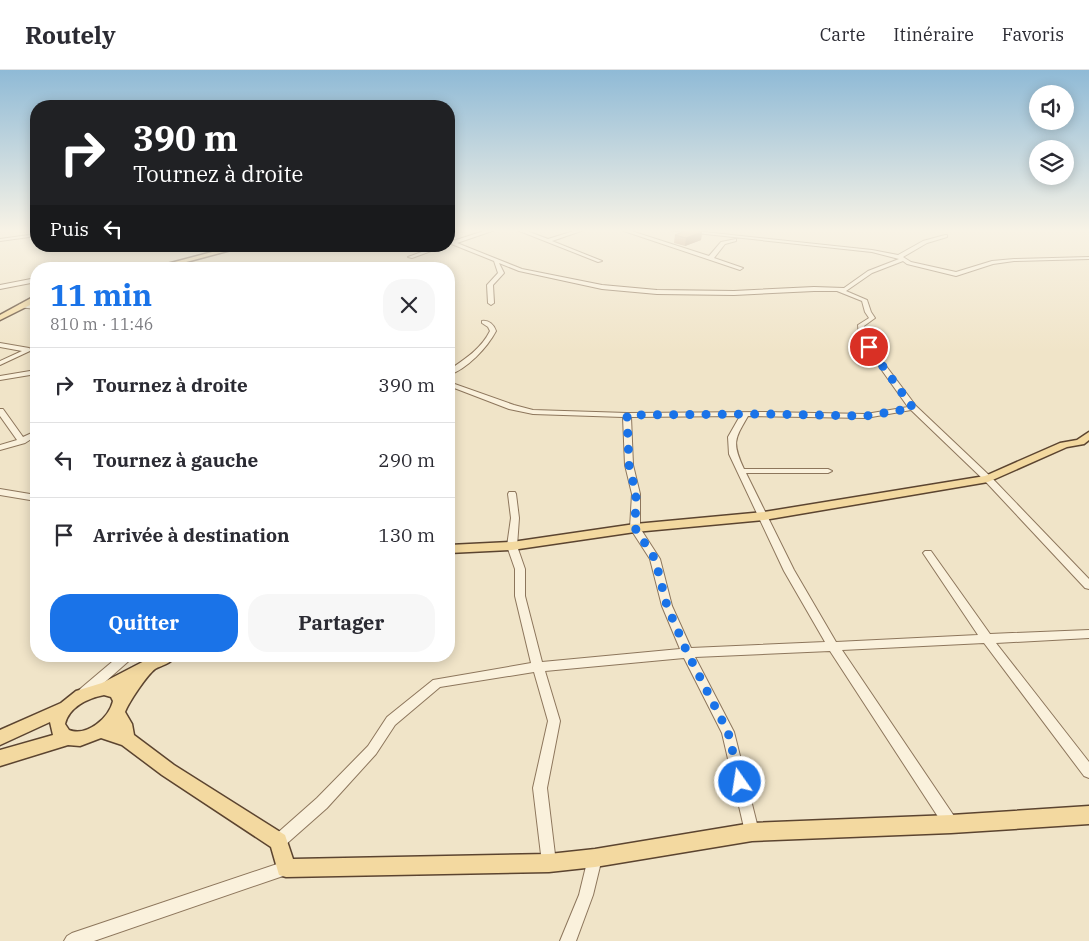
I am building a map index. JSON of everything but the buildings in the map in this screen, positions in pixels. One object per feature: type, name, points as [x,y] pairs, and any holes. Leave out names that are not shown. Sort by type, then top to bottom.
[{"type":"main road","points":[[0,318],[30,302]]},
{"type":"main road","points":[[455,550],[512,546],[635,528],[764,516],[988,479],[1064,445],[1080,442],[1089,435]]},
{"type":"main road","points":[[0,738],[67,707],[80,696],[104,689],[157,662]]},
{"type":"main road","points":[[0,758],[68,738],[84,738],[100,731],[114,719],[120,707],[151,665]]},
{"type":"main road","points":[[104,689],[116,692],[127,739]]},
{"type":"main road","points":[[67,707],[59,720],[58,726],[60,731],[68,738]]},
{"type":"main road","points":[[100,731],[127,739],[168,770],[279,841],[286,868],[549,863],[596,858],[752,832],[951,824],[1089,815]]},
{"type":"street","points":[[491,303],[490,285],[501,273],[500,271]]},
{"type":"street","points":[[525,271],[587,285],[620,289],[734,293],[844,290],[873,271]]},
{"type":"street","points":[[942,271],[959,274],[969,271]]},
{"type":"street","points":[[0,287],[30,281]]},
{"type":"street","points":[[836,290],[864,300],[872,318],[861,325],[862,338],[913,408],[988,479],[1089,585]]},
{"type":"street","points":[[21,306],[30,307]]},
{"type":"street","points":[[455,369],[489,340],[493,331],[491,326],[484,322]]},
{"type":"street","points":[[0,345],[29,350],[0,363]]},
{"type":"street","points":[[0,378],[30,373]]},
{"type":"street","points":[[455,386],[512,407],[533,412],[627,415],[866,416],[913,408]]},
{"type":"street","points":[[0,411],[22,441]]},
{"type":"street","points":[[627,415],[629,465],[636,494],[635,528],[655,559],[667,606],[687,652],[728,732],[752,832]]},
{"type":"street","points":[[745,415],[732,437],[732,447],[741,471],[789,571],[834,647],[951,824]]},
{"type":"street","points":[[0,448],[30,436]]},
{"type":"street","points":[[741,471],[828,471]]},
{"type":"street","points":[[0,492],[30,497]]},
{"type":"street","points":[[512,494],[515,518],[512,546],[520,569],[520,596],[554,721],[540,788],[549,863]]},
{"type":"street","points":[[928,554],[987,639],[1089,772]]},
{"type":"street","points":[[279,841],[322,803],[372,750],[391,722],[437,684],[538,667],[687,652],[834,647],[1089,634]]},
{"type":"street","points":[[80,696],[120,662]]},
{"type":"street","points":[[568,941],[586,895],[596,858]]},
{"type":"street","points":[[72,941],[286,868]]},
{"type":"route","points":[[740,782],[728,732],[687,652],[667,606],[655,559],[635,528],[637,503],[629,465],[627,415],[765,414],[866,416],[913,408],[869,347]]}]
